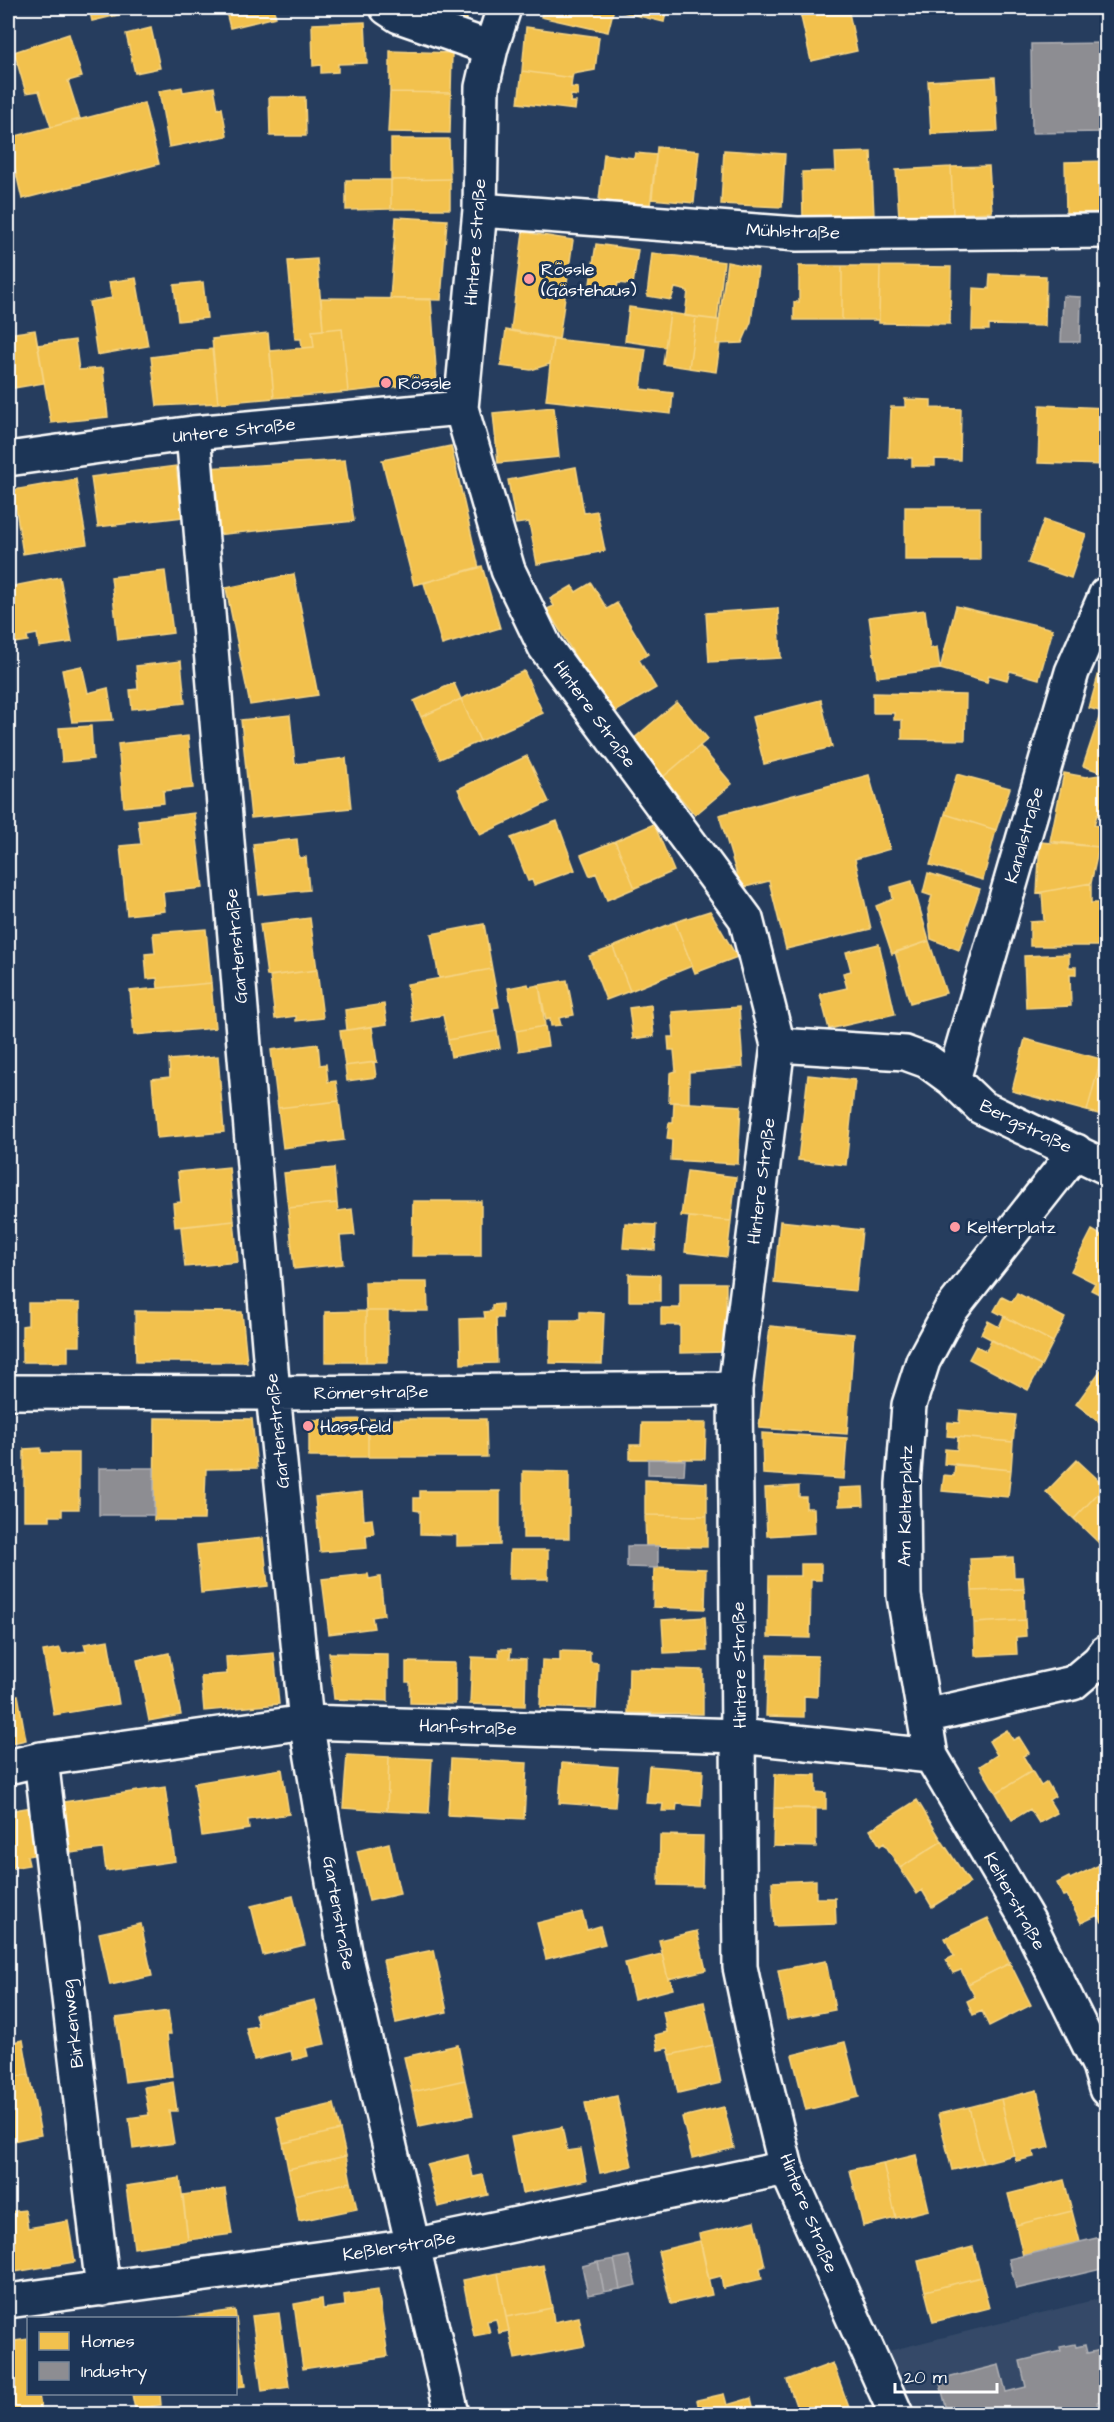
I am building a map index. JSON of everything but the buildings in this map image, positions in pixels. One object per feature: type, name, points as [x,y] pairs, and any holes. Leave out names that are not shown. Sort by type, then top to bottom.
[{"type":"street","points":[[387,8],[399,16],[491,48]]},
{"type":"street","name":"Hintere Straße","points":[[504,8],[482,87],[480,210],[461,408],[508,570],[545,647],[746,919],[778,1045],[735,1389],[740,1736],[740,1967],[786,2168],[896,2415]]},
{"type":"street","name":"Mühlstraße","points":[[480,210],[797,234],[1107,231]]},
{"type":"street","name":"Untere Straße","points":[[8,459],[193,434],[461,408]]},
{"type":"street","name":"Gartenstraße","points":[[193,434],[273,1393],[306,1722],[346,1958],[452,2415]]},
{"type":"street","name":"Kanalstraße","points":[[953,1080],[1072,672],[1107,594]]},
{"type":"street","name":"Bergstraße","points":[[778,1045],[905,1053],[927,1061],[953,1080],[981,1107],[1076,1150],[1107,1167]]},
{"type":"street","name":"Am Kelterplatz","points":[[925,1716],[904,1596],[903,1484],[909,1405],[923,1361],[950,1311],[1076,1150]]},
{"type":"street","name":"Römerstraße","points":[[8,1392],[273,1393],[735,1389]]},
{"type":"street","points":[[925,1716],[1073,1683],[1107,1652]]},
{"type":"street","name":"Kelterstraße","points":[[925,1716],[931,1756],[1028,1921],[1100,2066],[1107,2088]]},
{"type":"street","name":"Hanfstraße","points":[[8,1767],[41,1759],[306,1722],[740,1736],[931,1756]]},
{"type":"street","name":"Birkenweg","points":[[41,1759],[103,2289]]},
{"type":"street","name":"Keßlerstraße","points":[[8,2301],[412,2246],[786,2168]]},
{"type":"shaded area","points":[[1106,2297],[1106,2414],[888,2414],[872,2355]]},
{"type":"place","name":"Rössle (Gästehaus)","points":[[529,279]]},
{"type":"place","name":"Rössle","points":[[386,383]]},
{"type":"place","name":"Kelterplatz","points":[[955,1227]]},
{"type":"place","name":"Hassfeld","points":[[308,1426]]}]
